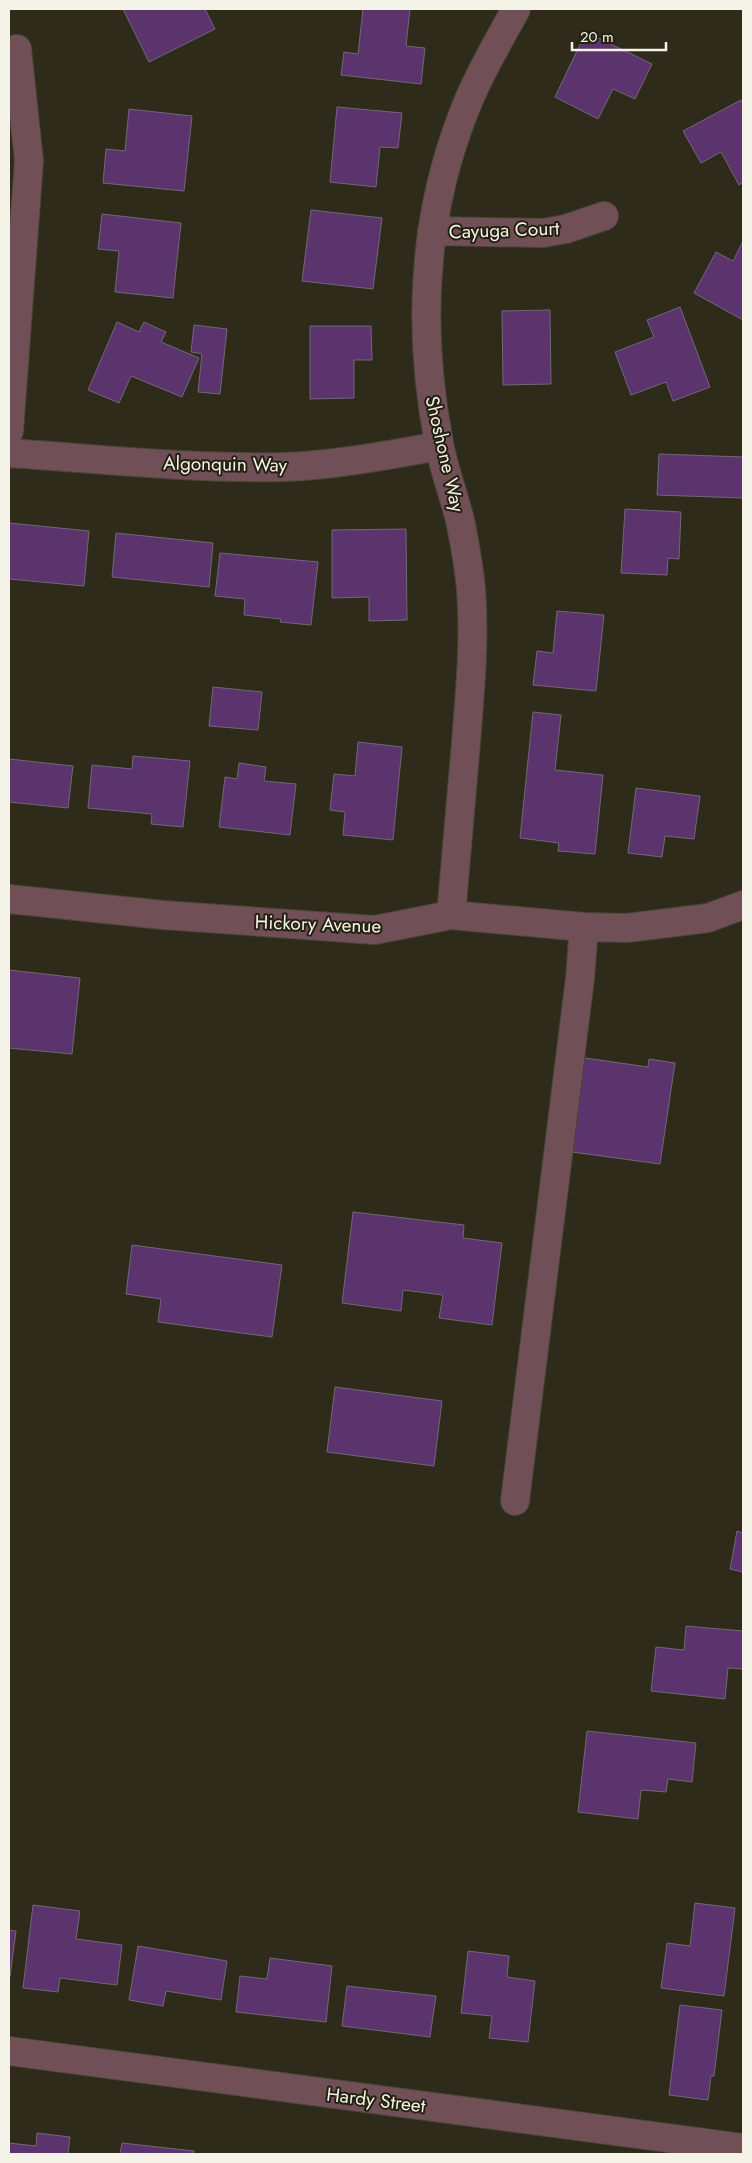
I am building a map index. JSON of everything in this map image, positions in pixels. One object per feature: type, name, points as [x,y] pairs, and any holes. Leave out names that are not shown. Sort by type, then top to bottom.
[{"type":"street","name":"Shoshone Way","points":[[451,915],[474,647],[471,588],[461,524],[439,446],[430,394],[426,334],[427,274],[432,232],[444,175],[462,117],[486,62],[516,9]]},
{"type":"street","points":[[9,431],[29,161],[17,49]]},
{"type":"street","name":"Cayuga Court","points":[[432,232],[542,233],[566,229],[604,216]]},
{"type":"street","name":"Algonquin Way","points":[[9,453],[202,466],[286,467],[346,462],[439,446]]},
{"type":"street","name":"Hickory Avenue","points":[[9,899],[163,915],[375,930],[451,915],[584,927],[627,928],[708,918],[743,905]]},
{"type":"street","points":[[515,1501],[579,988],[584,927]]},
{"type":"street","name":"Hardy Street","points":[[9,2051],[743,2148]]},
{"type":"building","points":[[123,9],[205,9],[215,29],[149,62]]},
{"type":"building","points":[[363,9],[410,9],[406,46],[425,48],[421,84],[341,75],[344,52],[358,54]]},
{"type":"building","points":[[586,32],[652,64],[635,99],[613,89],[598,119],[555,97]]},
{"type":"building","points":[[741,100],[743,104],[743,182],[739,185],[721,152],[701,163],[683,131]]},
{"type":"building","points":[[337,107],[402,113],[398,148],[380,147],[376,187],[330,182]]},
{"type":"building","points":[[129,109],[192,116],[184,191],[103,183],[106,149],[125,151]]},
{"type":"building","points":[[311,210],[382,218],[373,289],[302,281]]},
{"type":"building","points":[[102,214],[181,223],[173,298],[115,292],[119,251],[98,249]]},
{"type":"building","points":[[743,241],[743,320],[694,293],[716,252],[733,261]]},
{"type":"building","points":[[680,307],[710,387],[673,401],[666,382],[631,395],[615,352],[654,337],[647,320]]},
{"type":"building","points":[[550,310],[551,384],[503,385],[502,311]]},
{"type":"building","points":[[117,322],[139,332],[144,322],[166,332],[161,342],[199,358],[182,397],[131,376],[119,403],[88,390]]},
{"type":"building","points":[[194,325],[227,329],[220,394],[198,392],[202,354],[191,352]]},
{"type":"building","points":[[310,326],[371,326],[372,360],[354,360],[354,398],[310,399]]},
{"type":"building","points":[[659,454],[743,457],[743,498],[657,495]]},
{"type":"building","points":[[625,509],[681,512],[679,559],[668,558],[667,575],[621,573]]},
{"type":"building","points":[[9,523],[89,531],[84,586],[9,579]]},
{"type":"building","points":[[406,529],[407,620],[369,621],[369,597],[332,598],[332,530]]},
{"type":"building","points":[[116,533],[213,543],[209,587],[112,577]]},
{"type":"building","points":[[220,553],[318,562],[311,625],[280,622],[281,619],[244,615],[245,599],[215,596]]},
{"type":"building","points":[[557,611],[604,615],[596,691],[533,685],[537,651],[553,653]]},
{"type":"building","points":[[213,687],[262,692],[258,730],[209,726]]},
{"type":"building","points":[[533,712],[561,715],[555,770],[603,775],[595,854],[558,851],[559,843],[520,838]]},
{"type":"building","points":[[358,742],[402,747],[393,840],[343,835],[345,812],[330,810],[334,774],[355,776]]},
{"type":"building","points":[[133,756],[190,761],[183,827],[151,824],[152,814],[88,808],[92,765],[132,769]]},
{"type":"building","points":[[9,759],[73,766],[68,808],[9,802]]},
{"type":"building","points":[[239,763],[266,767],[264,781],[296,784],[290,835],[219,827],[225,777],[237,779]]},
{"type":"building","points":[[636,788],[700,796],[694,839],[665,836],[662,857],[628,853]]},
{"type":"building","points":[[9,970],[80,978],[72,1054],[9,1048]]},
{"type":"building","points":[[578,1057],[648,1067],[649,1059],[675,1063],[660,1164],[565,1151]]},
{"type":"building","points":[[353,1212],[464,1225],[463,1238],[502,1243],[492,1325],[439,1318],[443,1295],[403,1290],[401,1311],[342,1303]]},
{"type":"building","points":[[132,1245],[282,1265],[272,1337],[158,1322],[161,1299],[126,1294]]},
{"type":"building","points":[[335,1387],[442,1401],[434,1466],[327,1452]]},
{"type":"building","points":[[737,1531],[743,1533],[743,1572],[730,1569]]},
{"type":"building","points":[[686,1626],[743,1631],[743,1669],[728,1668],[725,1699],[651,1691],[656,1647],[684,1650]]},
{"type":"building","points":[[587,1731],[696,1743],[692,1782],[668,1779],[666,1792],[641,1790],[638,1819],[578,1812]]},
{"type":"building","points":[[695,1903],[735,1908],[724,1996],[661,1988],[667,1943],[690,1946]]},
{"type":"building","points":[[33,1905],[80,1911],[76,1939],[122,1945],[117,1985],[60,1978],[58,1992],[23,1988]]},
{"type":"building","points":[[9,1930],[16,1931],[10,1977],[9,1977]]},
{"type":"building","points":[[138,1946],[227,1961],[221,2000],[166,1991],[163,2006],[129,2000]]},
{"type":"building","points":[[468,1951],[509,1956],[507,1977],[535,1981],[528,2042],[489,2038],[492,2016],[461,2013]]},
{"type":"building","points":[[270,1958],[332,1966],[326,2022],[236,2012],[240,1976],[267,1979]]},
{"type":"building","points":[[347,1986],[436,1996],[430,2037],[342,2026]]},
{"type":"building","points":[[680,2005],[722,2010],[714,2076],[711,2076],[708,2100],[669,2095]]},
{"type":"building","points":[[37,2133],[70,2137],[68,2154],[9,2154],[9,2143],[36,2146]]},
{"type":"building","points":[[122,2143],[194,2151],[193,2154],[120,2154]]}]
